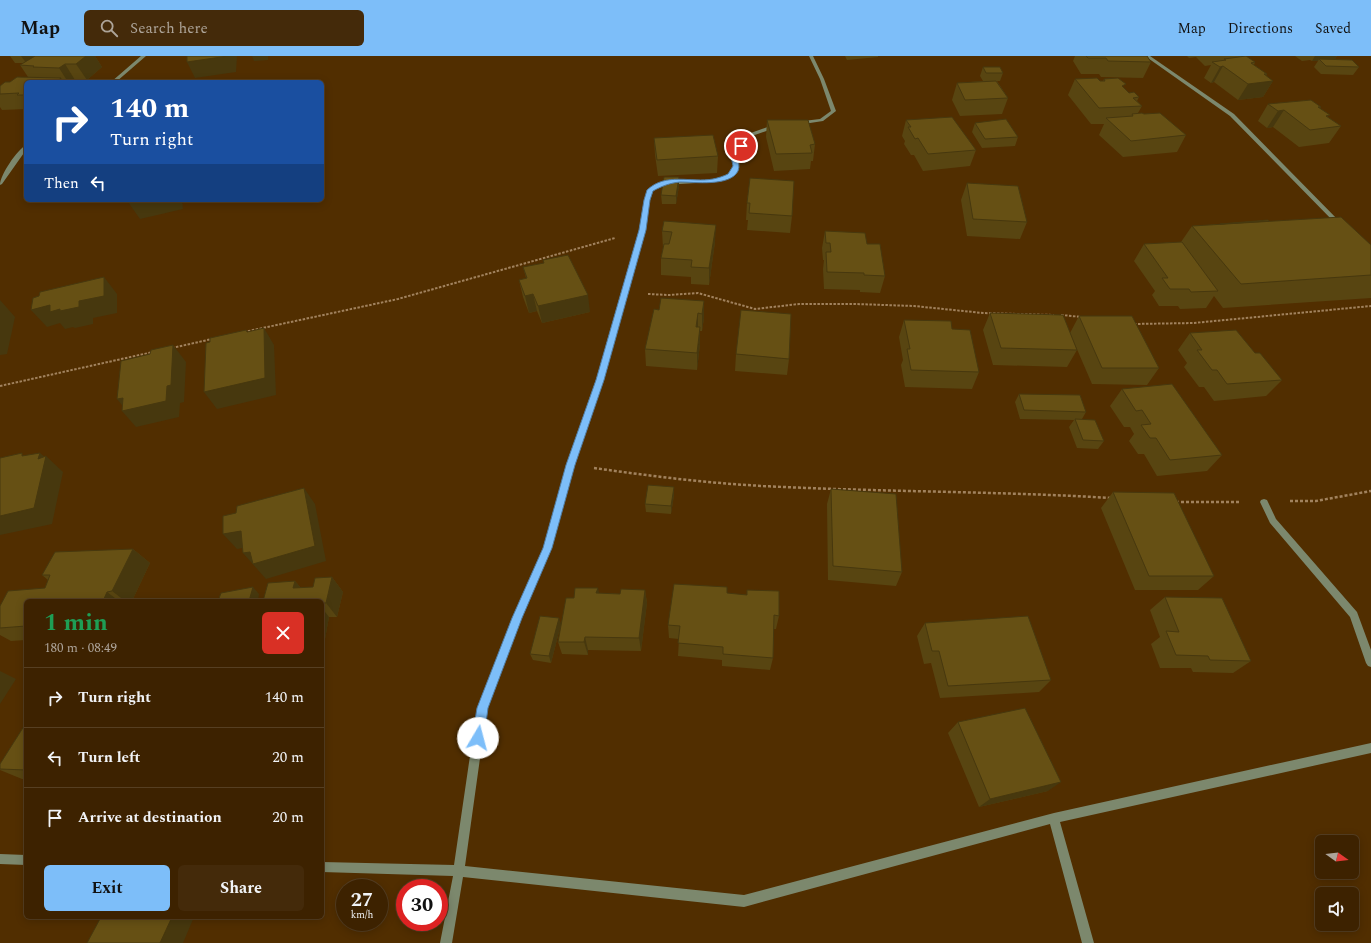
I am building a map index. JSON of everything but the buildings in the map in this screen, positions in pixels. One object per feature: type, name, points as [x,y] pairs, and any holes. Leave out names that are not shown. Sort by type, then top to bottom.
[{"type":"street","points":[[115,80],[144,56]]},
{"type":"street","points":[[446,943],[459,871],[482,708],[517,618],[548,548],[570,465],[600,380],[642,230],[647,200],[651,190],[662,183],[679,180],[714,181],[731,176],[735,172],[736,166],[734,156],[747,136],[776,126],[821,120],[834,111],[822,79],[810,56]]},
{"type":"street","points":[[1147,56],[1232,115],[1346,231]]},
{"type":"street","points":[[0,183],[24,148]]},
{"type":"street","points":[[1264,502],[1273,521],[1354,614],[1371,662]]},
{"type":"street","points":[[324,867],[459,871],[744,901],[1054,818],[1371,748]]},
{"type":"street","points":[[1054,818],[1088,943]]},
{"type":"street","points":[[0,860],[24,860]]},
{"type":"path","points":[[243,332],[398,299],[642,230]]},
{"type":"path","points":[[625,293],[669,295],[698,293],[755,309],[800,304],[862,304],[914,306],[983,313],[1031,313],[1089,318]]},
{"type":"path","points":[[1127,323],[1194,323],[1371,306]]},
{"type":"path","points":[[166,349],[219,338]]},
{"type":"path","points":[[0,386],[159,351]]},
{"type":"path","points":[[570,465],[650,476],[761,486],[896,491],[1030,493],[1116,498]]},
{"type":"path","points":[[1170,501],[1194,503],[1316,501],[1371,491]]},
{"type":"route","points":[[478,738],[482,708],[517,618],[548,548],[570,465],[600,380],[642,230],[647,200],[651,190],[662,183],[679,180],[714,181],[731,176],[735,172],[736,166],[734,156],[741,146]]}]
